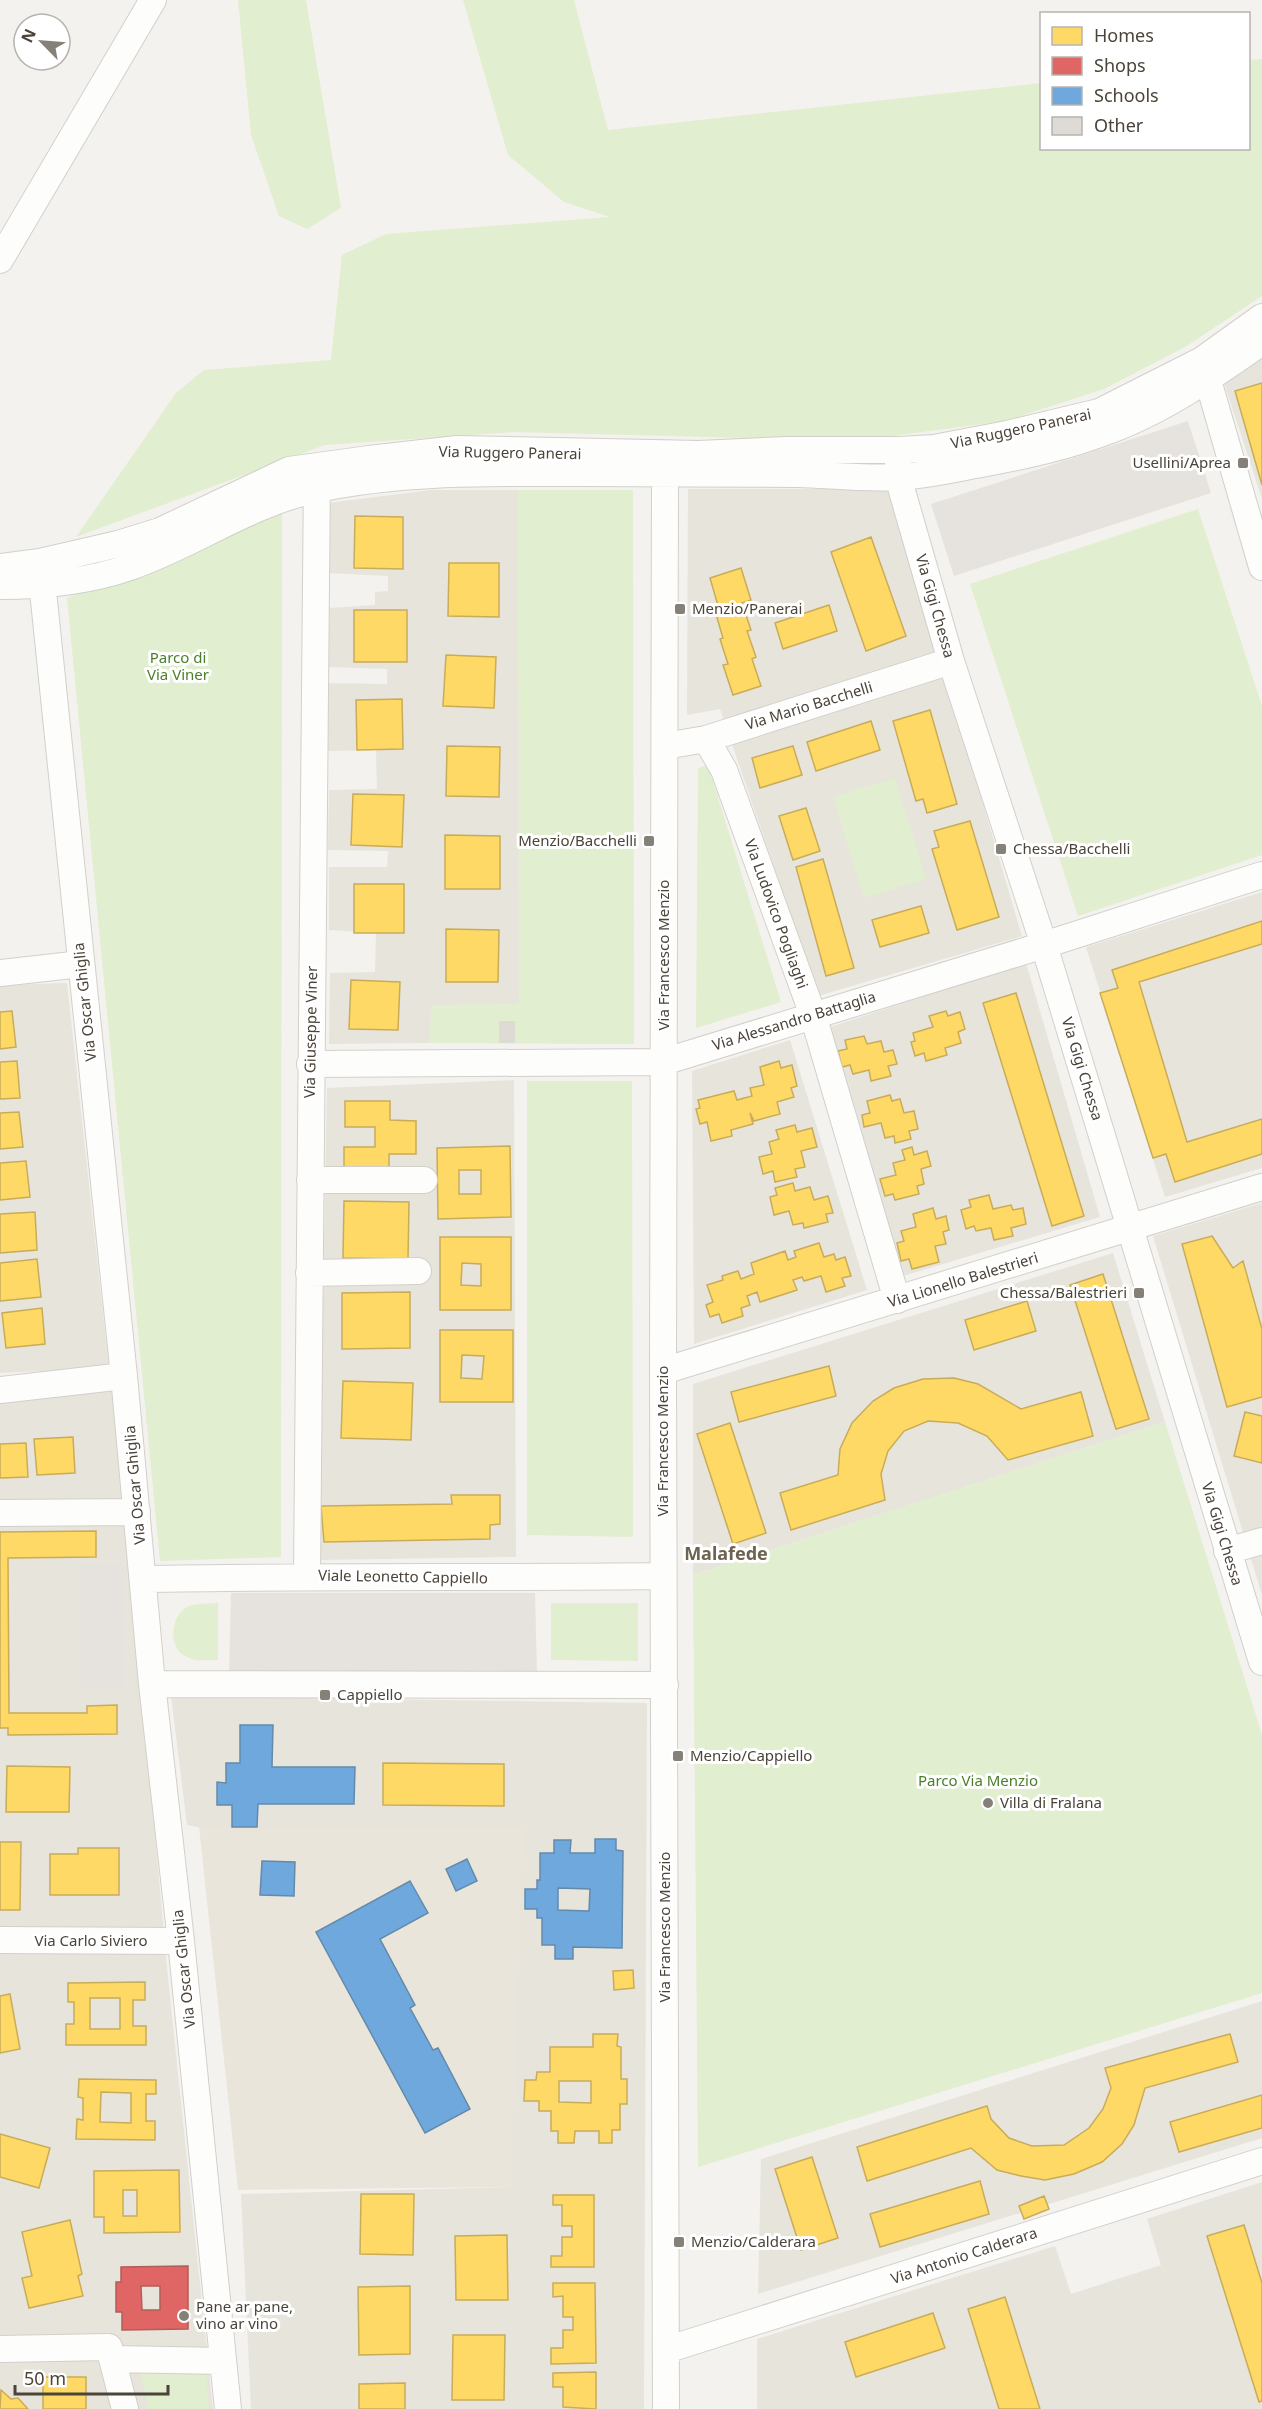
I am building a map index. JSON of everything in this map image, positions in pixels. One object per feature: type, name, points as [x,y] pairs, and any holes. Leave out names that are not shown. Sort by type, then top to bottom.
[{"type":"street","points":[[0,260],[151,1]]},
{"type":"street","name":"Via Ruggero Panerai","points":[[667,464],[898,477],[1017,458],[1112,430],[1147,414],[1205,369],[1262,316]]},
{"type":"street","name":"Via Ruggero Panerai","points":[[0,586],[42,574],[118,544],[160,531],[289,470],[317,478],[355,483],[465,474],[667,464],[786,450],[934,448],[1007,434],[1099,412],[1205,369],[1262,342]]},
{"type":"street","points":[[1205,369],[1262,565]]},
{"type":"street","points":[[898,477],[899,450]]},
{"type":"street","name":"Via Francesco Menzio","points":[[666,2409],[663,1062],[667,464]]},
{"type":"street","name":"Via Gigi Chessa","points":[[898,477],[951,662],[1044,945],[1262,1662]]},
{"type":"street","name":"Via Giuseppe Viner","points":[[307,1576],[317,478]]},
{"type":"street","name":"Via Ruggero Panerai","points":[[0,567],[42,574]]},
{"type":"street","name":"Via Oscar Ghiglia","points":[[42,574],[124,1376],[152,1684],[181,1941],[228,2409]]},
{"type":"street","name":"Via Mario Bacchelli","points":[[664,746],[706,739],[951,662]]},
{"type":"street","name":"Via Ludovico Pogliaghi","points":[[706,739],[724,770],[813,1015],[897,1300]]},
{"type":"street","name":"Via Alessandro Battaglia","points":[[310,1064],[663,1062],[1044,945],[1262,874]]},
{"type":"street","points":[[0,973],[81,964]]},
{"type":"street","points":[[310,1180],[424,1180]]},
{"type":"street","name":"Via Lionello Balestrieri","points":[[663,1371],[1262,1187]]},
{"type":"street","points":[[309,1273],[418,1271]]},
{"type":"street","points":[[0,1390],[124,1376]]},
{"type":"street","points":[[0,1513],[137,1512]]},
{"type":"street","points":[[1227,1551],[1262,1541]]},
{"type":"street","name":"Viale Leonetto Cappiello","points":[[143,1579],[307,1576],[513,1578],[663,1576]]},
{"type":"street","points":[[152,1684],[665,1685]]},
{"type":"street","name":"Via Carlo Siviero","points":[[0,1940],[181,1941]]},
{"type":"street","name":"Via Antonio Calderara","points":[[666,2350],[1262,2161]]},
{"type":"street","points":[[0,2349],[109,2347],[124,2409]]},
{"type":"street","points":[[112,2359],[223,2361]]},
{"type":"shaded area","points":[[1262,356],[1262,499],[1224,383]]},
{"type":"shaded area","points":[[1188,421],[1211,493],[954,576],[931,504]]},
{"type":"shaded area","points":[[688,489],[890,489],[1022,936],[818,996],[720,709],[687,715]]},
{"type":"shaded area","points":[[431,490],[518,490],[519,1005],[431,1005],[430,1043],[329,1044],[330,973],[375,972],[376,933],[329,930],[329,867],[387,867],[388,851],[328,850],[329,790],[377,789],[376,750],[327,751],[328,683],[387,684],[387,669],[328,667],[329,608],[375,605],[375,592],[388,591],[388,576],[328,573],[328,503]]},
{"type":"shaded area","points":[[1262,892],[1262,1168],[1165,1197],[1086,947]]},
{"type":"shaded area","points":[[1026,963],[1100,1217],[903,1276],[827,1028]]},
{"type":"shaded area","points":[[67,983],[109,1368],[0,1373],[0,985]]},
{"type":"shaded area","points":[[790,1040],[867,1290],[694,1344],[692,1071]]},
{"type":"shaded area","points":[[514,1080],[516,1557],[318,1560],[327,1088]]},
{"type":"shaded area","points":[[1262,1203],[1262,1595],[1153,1236]]},
{"type":"shaded area","points":[[1113,1253],[1165,1422],[693,1575],[693,1384]]},
{"type":"shaded area","points":[[116,1389],[166,1958],[213,2409],[0,2409],[0,1396]]},
{"type":"shaded area","points":[[80,1563],[124,1563],[125,1690],[81,1690]]},
{"type":"shaded area","points":[[231,1593],[535,1593],[537,1673],[229,1674]]},
{"type":"shaded area","points":[[171,1696],[647,1703],[644,2409],[251,2409],[241,2194],[511,2187],[203,1828],[187,1825]]},
{"type":"shaded area","points":[[199,1827],[523,1827],[511,2187],[238,2190]]},
{"type":"shaded area","points":[[1262,2001],[1262,2138],[758,2294],[761,2159]]},
{"type":"shaded area","points":[[1262,2182],[1262,2409],[757,2409],[757,2339],[1055,2246],[1071,2294],[1161,2265],[1147,2219]]},
{"type":"green space","points":[[238,0],[306,0],[341,208],[307,229],[279,216],[251,135]]},
{"type":"green space","points":[[463,0],[574,0],[608,130],[1040,83],[1040,150],[1250,150],[1250,60],[1262,59],[1262,296],[1185,347],[1104,389],[1005,421],[855,441],[514,432],[325,445],[76,537],[176,393],[204,370],[331,360],[342,255],[386,234],[610,217],[564,202],[508,155]]},
{"type":"green space","points":[[518,490],[633,490],[634,1044],[430,1043],[431,1005],[519,1004]]},
{"type":"green space","points":[[1198,509],[1262,706],[1262,855],[1078,916],[970,584]]},
{"type":"green space","name":"Parco di Via Viner","points":[[282,512],[281,1557],[160,1561],[67,598]]},
{"type":"green space","points":[[708,765],[781,1002],[696,1028],[698,768]]},
{"type":"green space","points":[[895,778],[926,879],[864,898],[833,797]]},
{"type":"green space","points":[[527,1081],[632,1081],[633,1537],[527,1535]]},
{"type":"green space","name":"Parco Via Menzio","points":[[1165,1422],[1262,1735],[1262,1993],[698,2167],[693,1575]]},
{"type":"green space","points":[[218,1603],[218,1660],[196,1660],[179,1652],[174,1638],[178,1616],[189,1606]]},
{"type":"green space","points":[[551,1603],[638,1603],[638,1661],[551,1660]]},
{"type":"green space","points":[[206,2370],[209,2409],[149,2409],[140,2372]]},
{"type":"building: Homes","points":[[1262,383],[1262,485],[1235,391]]},
{"type":"building: Homes","points":[[355,516],[403,517],[403,569],[354,568]]},
{"type":"building: Homes","points":[[871,537],[906,636],[866,651],[831,552]]},
{"type":"building: Homes","points":[[449,563],[499,563],[499,617],[448,616]]},
{"type":"building: Homes","points":[[741,568],[751,600],[742,603],[751,630],[747,631],[756,657],[752,659],[761,686],[733,695],[723,665],[728,664],[720,639],[723,638],[715,611],[719,609],[710,578]]},
{"type":"building: Homes","points":[[829,605],[837,631],[783,649],[775,623]]},
{"type":"building: Homes","points":[[354,610],[407,610],[407,662],[354,662]]},
{"type":"building: Homes","points":[[446,655],[496,657],[494,708],[443,706]]},
{"type":"building: Homes","points":[[402,699],[403,749],[357,750],[356,700]]},
{"type":"building: Homes","points":[[930,710],[957,804],[927,813],[923,799],[916,801],[893,721]]},
{"type":"building: Homes","points":[[871,721],[880,750],[816,771],[807,742]]},
{"type":"building: Homes","points":[[447,746],[500,747],[499,797],[446,796]]},
{"type":"building: Homes","points":[[793,746],[802,775],[760,788],[752,758]]},
{"type":"building: Homes","points":[[353,794],[404,795],[402,847],[351,845]]},
{"type":"building: Homes","points":[[806,808],[820,851],[793,860],[779,816]]},
{"type":"building: Homes","points":[[970,821],[999,917],[957,930],[932,849],[939,847],[934,831]]},
{"type":"building: Homes","points":[[445,835],[500,836],[500,889],[445,889]]},
{"type":"building: Homes","points":[[823,859],[854,968],[826,976],[796,867]]},
{"type":"building: Homes","points":[[354,884],[404,884],[404,933],[354,933]]},
{"type":"building: Homes","points":[[921,906],[929,933],[880,947],[872,920]]},
{"type":"building: Homes","points":[[1262,921],[1262,944],[1139,982],[1187,1142],[1262,1119],[1262,1154],[1175,1182],[1166,1154],[1153,1158],[1100,993],[1118,988],[1112,970]]},
{"type":"building: Homes","points":[[446,929],[499,930],[498,982],[446,982]]},
{"type":"building: Homes","points":[[351,980],[400,982],[398,1030],[349,1029]]},
{"type":"building: Homes","points":[[1016,993],[1084,1216],[1052,1226],[983,1003]]},
{"type":"building: Homes","points":[[12,1011],[16,1047],[0,1049],[0,1012]]},
{"type":"building: Homes","points":[[946,1011],[948,1016],[960,1012],[965,1029],[958,1032],[961,1043],[945,1048],[947,1055],[926,1061],[924,1053],[915,1056],[911,1042],[915,1041],[913,1033],[933,1027],[929,1016]]},
{"type":"building: Homes","points":[[864,1036],[867,1044],[881,1041],[884,1052],[893,1050],[897,1064],[888,1066],[891,1076],[871,1081],[869,1070],[853,1074],[850,1065],[842,1067],[838,1051],[847,1049],[845,1040]]},
{"type":"building: Homes","points":[[17,1061],[20,1098],[0,1099],[0,1062]]},
{"type":"building: Homes","points":[[779,1061],[781,1068],[792,1065],[797,1086],[791,1088],[794,1097],[777,1102],[780,1114],[754,1121],[750,1113],[753,1124],[731,1130],[732,1136],[711,1141],[707,1122],[700,1124],[696,1109],[700,1108],[698,1100],[734,1091],[737,1100],[752,1096],[750,1088],[764,1085],[760,1067]]},
{"type":"building: Homes","points":[[890,1095],[892,1101],[900,1099],[904,1113],[914,1111],[918,1129],[909,1131],[911,1139],[895,1143],[894,1136],[885,1138],[881,1123],[864,1127],[862,1115],[870,1113],[867,1101]]},
{"type":"building: Homes","points":[[345,1101],[390,1101],[390,1120],[416,1121],[416,1154],[389,1154],[389,1172],[344,1172],[344,1147],[375,1147],[375,1127],[345,1127]]},
{"type":"building: Homes","points":[[19,1112],[23,1147],[0,1149],[0,1113]]},
{"type":"building: Homes","points":[[795,1125],[797,1132],[812,1128],[817,1147],[801,1151],[805,1167],[795,1169],[797,1177],[775,1182],[773,1171],[763,1174],[759,1157],[772,1154],[769,1142],[779,1139],[776,1130]]},
{"type":"building: Homes","points":[[510,1146],[511,1217],[438,1219],[437,1148]],"holes":[[[459,1170],[481,1170],[481,1194],[459,1194]]]},
{"type":"building: Homes","points":[[912,1147],[914,1155],[927,1151],[931,1166],[921,1169],[924,1184],[917,1186],[919,1194],[895,1200],[893,1194],[885,1196],[880,1179],[896,1175],[893,1163],[905,1160],[902,1150]]},
{"type":"building: Homes","points":[[26,1161],[30,1197],[0,1200],[0,1163]]},
{"type":"building: Homes","points":[[793,1183],[795,1191],[810,1187],[814,1200],[828,1196],[833,1213],[826,1214],[828,1222],[804,1228],[803,1223],[793,1225],[789,1211],[774,1215],[770,1197],[777,1195],[775,1188]]},
{"type":"building: Homes","points":[[989,1195],[993,1209],[1011,1205],[1013,1210],[1023,1208],[1026,1224],[1011,1228],[1013,1236],[994,1240],[991,1228],[976,1231],[974,1226],[966,1229],[961,1210],[971,1207],[969,1200]]},
{"type":"building: Homes","points":[[344,1201],[409,1202],[408,1259],[343,1258]]},
{"type":"building: Homes","points":[[933,1208],[936,1219],[946,1216],[949,1230],[943,1232],[946,1244],[935,1246],[939,1262],[912,1269],[909,1259],[901,1261],[897,1243],[904,1241],[901,1231],[916,1227],[913,1214]]},
{"type":"building: Homes","points":[[35,1212],[37,1250],[0,1253],[0,1214]]},
{"type":"building: Homes","points":[[1212,1236],[1233,1268],[1243,1261],[1262,1329],[1262,1397],[1227,1407],[1182,1244]]},
{"type":"building: Homes","points":[[440,1237],[511,1237],[511,1310],[440,1310]],"holes":[[[462,1263],[481,1264],[481,1286],[461,1285]]]},
{"type":"building: Homes","points":[[819,1243],[824,1257],[834,1254],[836,1260],[845,1257],[851,1276],[842,1278],[845,1286],[826,1292],[821,1276],[804,1281],[802,1277],[793,1280],[797,1290],[760,1302],[757,1292],[747,1296],[750,1305],[741,1308],[743,1316],[722,1323],[719,1314],[710,1317],[706,1305],[713,1302],[707,1285],[723,1280],[722,1276],[738,1271],[741,1279],[754,1274],[751,1263],[785,1251],[788,1260],[796,1257],[794,1251]]},
{"type":"building: Homes","points":[[37,1259],[41,1297],[0,1301],[0,1263]]},
{"type":"building: Homes","points":[[1103,1274],[1149,1419],[1116,1429],[1070,1285]]},
{"type":"building: Homes","points":[[410,1292],[410,1348],[342,1349],[342,1293]]},
{"type":"building: Homes","points":[[1027,1301],[1036,1331],[974,1350],[965,1320]]},
{"type":"building: Homes","points":[[42,1308],[45,1344],[6,1348],[2,1313]]},
{"type":"building: Homes","points":[[440,1330],[513,1330],[513,1402],[440,1402]],"holes":[[[462,1355],[484,1356],[482,1379],[461,1378]]]},
{"type":"building: Homes","points":[[829,1366],[836,1396],[739,1422],[731,1392]]},
{"type":"building: Homes","points":[[954,1378],[978,1384],[1021,1409],[1081,1392],[1093,1436],[1008,1460],[987,1436],[958,1423],[928,1421],[904,1431],[888,1451],[881,1474],[885,1500],[791,1530],[780,1493],[838,1475],[840,1449],[852,1423],[873,1401],[894,1388],[923,1379]]},
{"type":"building: Homes","points":[[343,1381],[413,1383],[411,1440],[341,1438]]},
{"type":"building: Homes","points":[[1245,1412],[1262,1416],[1262,1463],[1234,1456]]},
{"type":"building: Homes","points":[[730,1423],[766,1533],[733,1544],[697,1434]]},
{"type":"building: Homes","points":[[73,1437],[75,1473],[37,1475],[34,1439]]},
{"type":"building: Homes","points":[[26,1443],[28,1477],[0,1478],[0,1444]]},
{"type":"building: Homes","points":[[451,1495],[500,1495],[500,1524],[490,1525],[490,1539],[324,1542],[321,1506],[452,1504]]},
{"type":"building: Homes","points":[[96,1531],[96,1557],[8,1558],[9,1713],[87,1713],[87,1706],[117,1705],[117,1734],[8,1735],[8,1728],[0,1728],[0,1532]]},
{"type":"building: Homes","points":[[383,1763],[504,1764],[504,1806],[383,1805]]},
{"type":"building: Homes","points":[[7,1766],[70,1767],[69,1812],[6,1812]]},
{"type":"building: Homes","points":[[0,1842],[21,1842],[20,1910],[0,1910]]},
{"type":"building: Homes","points":[[78,1848],[119,1848],[119,1895],[50,1895],[50,1854],[78,1854]]},
{"type":"building: Homes","points":[[633,1970],[634,1988],[614,1990],[613,1971]]},
{"type":"building: Homes","points":[[145,1982],[145,2000],[133,2000],[133,2026],[146,2026],[146,2045],[66,2045],[66,2024],[74,2024],[74,2002],[68,2002],[68,1983]],"holes":[[[90,1998],[120,1998],[120,2029],[90,2029]]]},
{"type":"building: Homes","points":[[10,1994],[20,2049],[0,2053],[0,1996]]},
{"type":"building: Homes","points":[[593,2034],[618,2034],[617,2046],[621,2047],[621,2079],[627,2079],[627,2104],[620,2104],[620,2130],[612,2130],[612,2143],[599,2143],[599,2131],[575,2131],[574,2143],[558,2143],[558,2131],[551,2131],[551,2111],[539,2111],[539,2101],[524,2101],[525,2080],[536,2080],[537,2072],[550,2072],[550,2047],[593,2047]],"holes":[[[559,2081],[591,2081],[591,2103],[559,2102]]]},
{"type":"building: Homes","points":[[1230,2034],[1238,2062],[1145,2088],[1134,2125],[1122,2144],[1102,2162],[1074,2174],[1045,2180],[997,2170],[971,2148],[867,2181],[857,2147],[987,2106],[991,2119],[1009,2138],[1032,2146],[1064,2145],[1089,2128],[1103,2109],[1111,2088],[1105,2068]]},
{"type":"building: Homes","points":[[79,2079],[156,2080],[156,2094],[146,2094],[146,2121],[155,2121],[155,2140],[76,2139],[77,2119],[83,2120],[83,2098],[78,2097]],"holes":[[[101,2092],[131,2093],[131,2123],[100,2122]]]},
{"type":"building: Homes","points":[[1262,2095],[1262,2128],[1179,2152],[1170,2122]]},
{"type":"building: Homes","points":[[0,2134],[50,2148],[39,2188],[0,2177]]},
{"type":"building: Homes","points":[[812,2157],[838,2238],[801,2250],[775,2169]]},
{"type":"building: Homes","points":[[179,2170],[180,2232],[104,2233],[104,2217],[94,2217],[94,2171]],"holes":[[[123,2190],[137,2190],[137,2216],[123,2216]]]},
{"type":"building: Homes","points":[[980,2181],[989,2214],[880,2247],[870,2214]]},
{"type":"building: Homes","points":[[361,2194],[414,2194],[413,2255],[360,2254]]},
{"type":"building: Homes","points":[[553,2195],[594,2195],[594,2267],[551,2267],[551,2256],[562,2256],[562,2237],[572,2237],[572,2226],[562,2226],[562,2205],[553,2205]]},
{"type":"building: Homes","points":[[1044,2196],[1049,2209],[1024,2219],[1019,2206]]},
{"type":"building: Homes","points":[[70,2220],[82,2274],[78,2276],[83,2296],[29,2308],[22,2278],[32,2276],[22,2232]]},
{"type":"building: Homes","points":[[1244,2225],[1262,2283],[1262,2401],[1259,2402],[1207,2236]]},
{"type":"building: Homes","points":[[507,2235],[508,2300],[456,2300],[455,2236]]},
{"type":"building: Homes","points":[[553,2283],[595,2283],[596,2363],[551,2364],[551,2348],[563,2348],[563,2330],[573,2330],[573,2317],[563,2317],[563,2296],[553,2297]]},
{"type":"building: Homes","points":[[410,2286],[410,2354],[359,2355],[358,2287]]},
{"type":"building: Homes","points":[[1005,2297],[1040,2409],[999,2409],[968,2309]]},
{"type":"building: Homes","points":[[933,2313],[945,2348],[856,2377],[845,2342]]},
{"type":"building: Homes","points":[[453,2335],[505,2335],[504,2400],[452,2400]]},
{"type":"building: Homes","points":[[596,2372],[596,2409],[563,2407],[563,2387],[553,2387],[553,2373]]},
{"type":"building: Homes","points":[[43,2377],[86,2377],[86,2409],[43,2409]]},
{"type":"building: Homes","points":[[405,2383],[405,2409],[359,2409],[359,2384]]},
{"type":"building: Homes","points":[[1,2390],[11,2399],[18,2398],[28,2409],[0,2409]]},
{"type":"building: Shops","points":[[188,2266],[188,2329],[122,2330],[122,2312],[116,2312],[116,2282],[121,2282],[121,2267]],"holes":[[[141,2286],[160,2286],[160,2310],[142,2310]]]},
{"type":"building: Schools","points":[[240,1725],[273,1725],[272,1767],[355,1767],[354,1804],[258,1804],[257,1827],[232,1827],[232,1805],[217,1805],[217,1782],[226,1783],[226,1763],[240,1763]]},
{"type":"building: Schools","points":[[595,1839],[616,1839],[616,1850],[623,1851],[622,1948],[573,1947],[573,1959],[555,1959],[555,1945],[542,1945],[542,1918],[537,1918],[537,1909],[525,1909],[525,1889],[537,1889],[537,1880],[540,1880],[540,1853],[554,1853],[554,1840],[571,1840],[570,1853],[595,1853]],"holes":[[[558,1888],[590,1889],[589,1911],[558,1910]]]},
{"type":"building: Schools","points":[[467,1859],[477,1881],[456,1891],[446,1869]]},
{"type":"building: Schools","points":[[262,1861],[295,1862],[294,1896],[260,1895]]},
{"type":"building: Schools","points":[[410,1881],[428,1913],[380,1939],[415,2005],[410,2008],[433,2050],[438,2048],[470,2109],[425,2133],[316,1932]]},
{"type":"building: Other","points":[[500,1022],[514,1022],[514,1042],[500,1042]]},
{"type":"place","name":"Usellini/Aprea","points":[[1243,463]]},
{"type":"place","name":"Menzio/Panerai","points":[[680,609]]},
{"type":"place","name":"Menzio/Bacchelli","points":[[649,841]]},
{"type":"place","name":"Chessa/Bacchelli","points":[[1001,849]]},
{"type":"place","name":"Chessa/Balestrieri","points":[[1139,1293]]},
{"type":"place","name":"Cappiello","points":[[325,1695]]},
{"type":"place","name":"Menzio/Cappiello","points":[[678,1756]]},
{"type":"place","name":"Villa di Fralana","points":[[988,1803]]},
{"type":"place","name":"Menzio/Calderara","points":[[679,2242]]},
{"type":"place","name":"Pane ar pane, vino ar vino","points":[[184,2316]]},
{"type":"district","name":"Malafede","points":[[726,1554]]}]
